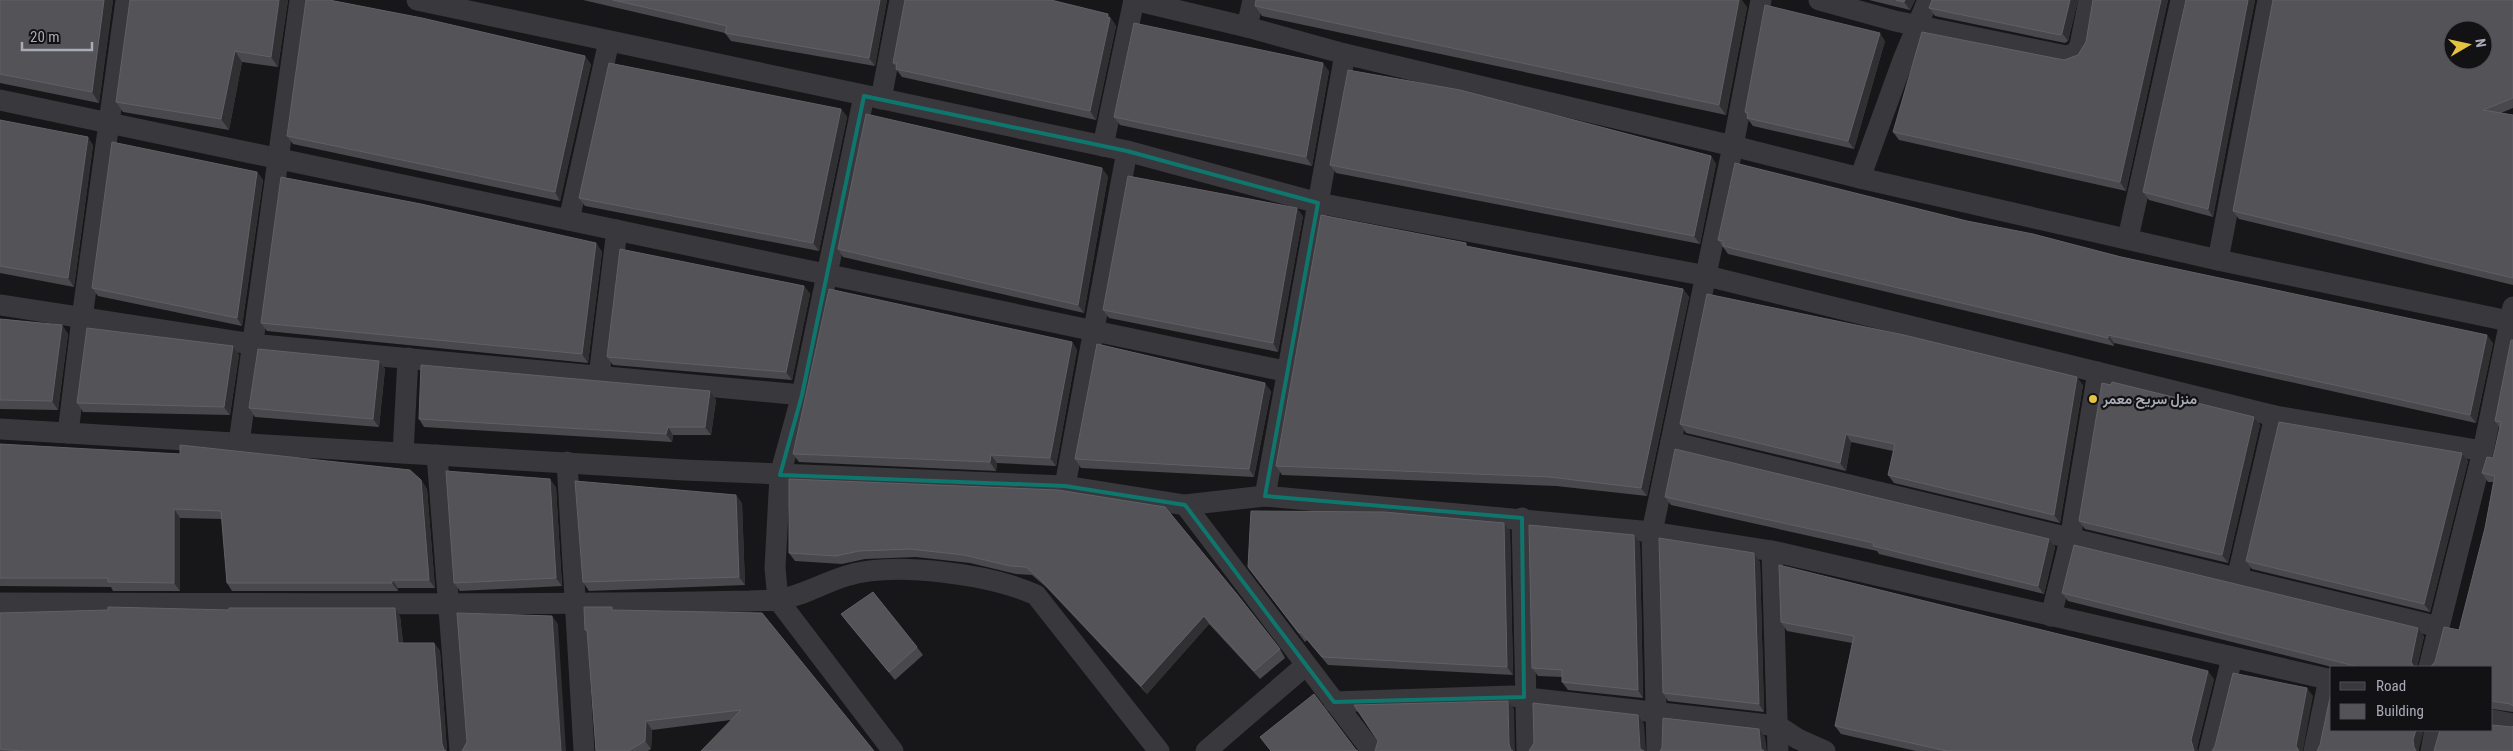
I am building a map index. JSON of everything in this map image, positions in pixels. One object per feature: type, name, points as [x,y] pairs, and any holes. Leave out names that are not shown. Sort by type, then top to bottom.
[{"type":"street","points":[[68,433],[108,123],[126,0]]},
{"type":"street","points":[[239,443],[300,0]]},
{"type":"street","points":[[416,0],[1127,151],[1318,203],[1706,276],[2275,416],[2484,451]]},
{"type":"street","points":[[893,751],[778,600],[775,538],[780,475],[802,395],[828,274],[900,0]]},
{"type":"street","points":[[1103,146],[1134,0],[1247,27],[1345,54],[1860,178],[2218,260],[2512,317],[2484,451],[2429,666]]},
{"type":"street","points":[[1247,27],[1253,0]]},
{"type":"street","points":[[1657,751],[1652,532],[1733,146],[1761,0]]},
{"type":"street","points":[[1819,0],[1917,26],[2066,56],[2076,53],[2080,45],[2089,0]]},
{"type":"street","points":[[1860,178],[1928,0]]},
{"type":"street","points":[[2128,238],[2181,0]]},
{"type":"street","points":[[2218,260],[2268,0]]},
{"type":"street","points":[[569,220],[609,41]]},
{"type":"street","points":[[1265,496],[1289,372],[1345,54]]},
{"type":"street","points":[[0,100],[1289,372]]},
{"type":"street","points":[[1065,486],[1127,151]]},
{"type":"street","points":[[599,376],[617,230]]},
{"type":"street","points":[[0,305],[252,344],[802,395]]},
{"type":"street","points":[[403,453],[408,358]]},
{"type":"street","points":[[2051,616],[2070,540],[2098,372]]},
{"type":"street","points":[[2237,579],[2275,416]]},
{"type":"street","points":[[0,429],[780,475],[1065,486],[1185,505],[1265,496],[1522,518],[1652,532],[1772,551],[2330,679],[2314,751]]},
{"type":"street","points":[[1671,442],[2070,540],[2439,627]]},
{"type":"street","points":[[437,455],[460,751]]},
{"type":"street","points":[[567,462],[584,751]]},
{"type":"street","points":[[1185,505],[1372,751]]},
{"type":"street","points":[[1522,518],[1524,697],[1527,751]]},
{"type":"street","points":[[1772,551],[1778,751]]},
{"type":"street","points":[[0,602],[576,604],[778,600],[846,576],[870,570],[912,570],[982,578],[1013,585],[1036,595],[1159,751]]},
{"type":"street","points":[[2209,751],[2232,658]]},
{"type":"street","points":[[1206,751],[1306,664]]},
{"type":"street","points":[[1334,702],[1524,697],[1778,726],[1798,739],[1825,751]]},
{"type":"street","points":[[2493,720],[2513,724]]},
{"type":"street","points":[[2431,751],[2435,731]]},
{"type":"highlighted area","points":[[864,96],[1127,151],[1318,203],[1265,496],[1522,518],[1524,697],[1334,702],[1185,505],[1065,486],[780,475],[802,395]]},
{"type":"building","points":[[0,0],[104,0],[92,92],[0,74]]},
{"type":"building","points":[[130,0],[279,0],[271,57],[235,51],[221,119],[116,102]]},
{"type":"building","points":[[306,0],[329,0],[422,18],[585,56],[555,192],[287,136]]},
{"type":"building","points":[[613,0],[880,0],[869,58],[725,33],[727,26]]},
{"type":"building","points":[[905,0],[1051,0],[1108,14],[1107,17],[1110,18],[1090,111],[896,69],[897,63],[893,63]]},
{"type":"building","points":[[1256,0],[1739,0],[1719,105],[1255,6]]},
{"type":"building","points":[[1932,0],[2070,0],[2060,35],[1929,8]]},
{"type":"building","points":[[2093,0],[2161,0],[2120,182],[1893,132],[1922,32],[2064,60],[2078,55],[2086,42]]},
{"type":"building","points":[[2186,0],[2248,0],[2208,209],[2143,192]]},
{"type":"building","points":[[2273,0],[2513,0],[2513,98],[2483,110],[2513,115],[2513,278],[2233,211]]},
{"type":"building","points":[[1765,5],[1880,33],[1848,141],[1747,118],[1748,113],[1745,112]]},
{"type":"building","points":[[1134,23],[1323,63],[1306,157],[1114,117]]},
{"type":"building","points":[[609,63],[841,109],[813,243],[579,198]]},
{"type":"building","points":[[1348,70],[1460,90],[1711,156],[1694,236],[1330,165]]},
{"type":"building","points":[[866,114],[1102,168],[1078,305],[838,249]]},
{"type":"building","points":[[0,120],[88,137],[68,278],[0,266]]},
{"type":"building","points":[[112,142],[257,172],[237,318],[92,288]]},
{"type":"building","points":[[1735,163],[1967,221],[2033,234],[2121,257],[2487,335],[2470,415],[2108,335],[2108,338],[1723,246],[1723,241],[1718,240]]},
{"type":"building","points":[[1128,176],[1297,208],[1273,343],[1103,310]]},
{"type":"building","points":[[281,177],[421,204],[596,243],[582,354],[261,323]]},
{"type":"building","points":[[1321,215],[1466,243],[1466,246],[1683,289],[1641,488],[1550,477],[1276,466]]},
{"type":"building","points":[[620,249],[804,286],[786,372],[607,357]]},
{"type":"building","points":[[829,289],[1072,342],[1050,458],[991,455],[990,462],[793,454]]},
{"type":"building","points":[[1707,294],[1904,335],[2077,377],[2054,515],[1888,475],[1895,444],[1846,434],[1840,463],[1680,424]]},
{"type":"building","points":[[0,319],[62,325],[52,401],[0,400]]},
{"type":"building","points":[[87,328],[233,346],[224,407],[77,403]]},
{"type":"building","points":[[2511,340],[2513,340],[2513,706],[2493,701],[2493,666],[2431,666],[2435,662],[2444,627],[2459,630],[2485,528],[2495,476],[2482,473],[2487,457],[2493,458],[2501,422],[2495,421]]},
{"type":"building","points":[[1097,344],[1265,383],[1249,469],[1075,459]]},
{"type":"building","points":[[258,349],[379,361],[373,419],[249,408]]},
{"type":"building","points":[[421,365],[710,391],[705,427],[668,427],[666,434],[419,419]]},
{"type":"building","points":[[2112,382],[2254,417],[2222,555],[2079,521],[2102,383],[2111,385]]},
{"type":"building","points":[[2279,422],[2462,453],[2424,604],[2246,561]]},
{"type":"building","points":[[0,444],[180,454],[180,445],[410,470],[421,480],[429,580],[392,580],[392,583],[227,583],[221,511],[174,509],[174,583],[108,582],[108,578],[0,578]]},
{"type":"building","points":[[1675,449],[2049,539],[2038,586],[1873,546],[1874,543],[1665,497]]},
{"type":"building","points":[[446,471],[550,479],[556,578],[454,583]]},
{"type":"building","points":[[789,479],[1058,490],[1165,507],[1280,649],[1254,671],[1204,616],[1141,686],[1040,579],[1026,567],[1010,566],[964,555],[910,549],[859,551],[836,556],[789,553]]},
{"type":"building","points":[[575,481],[736,495],[739,577],[583,582]]},
{"type":"building","points":[[1251,511],[1384,512],[1504,523],[1507,667],[1322,657],[1301,632],[1299,633],[1248,567]]},
{"type":"building","points":[[1529,525],[1634,535],[1638,690],[1562,682],[1562,670],[1532,668]]},
{"type":"building","points":[[1659,538],[1754,553],[1759,704],[1663,693]]},
{"type":"building","points":[[2074,545],[2418,628],[2411,662],[2413,666],[2355,666],[2062,593]]},
{"type":"building","points":[[1779,565],[2208,671],[2191,740],[2194,751],[1947,751],[1835,726],[1854,636],[1781,622]]},
{"type":"building","points":[[873,592],[917,647],[889,672],[841,614]]},
{"type":"building","points":[[108,607],[229,610],[229,608],[395,608],[398,643],[434,643],[442,744],[446,751],[22,751],[0,749],[0,613],[108,610]]},
{"type":"building","points":[[584,607],[612,607],[612,610],[762,613],[874,751],[701,751],[741,710],[646,721],[645,741],[628,751],[596,751]]},
{"type":"building","points":[[457,613],[552,616],[561,751],[462,751],[467,742]]},
{"type":"building","points":[[2233,673],[2307,688],[2296,746],[2299,751],[2212,751],[2215,746]]},
{"type":"building","points":[[1314,694],[1358,751],[1271,751],[1260,737]]},
{"type":"building","points":[[2330,698],[2330,731],[2416,731],[2413,740],[2416,751],[2317,751]]},
{"type":"building","points":[[1508,701],[1509,744],[1513,751],[1375,751],[1378,741],[1354,705]]},
{"type":"building","points":[[1533,703],[1638,715],[1640,749],[1644,751],[1529,751],[1534,743]]},
{"type":"building","points":[[1663,718],[1759,729],[1761,749],[1764,751],[1660,751],[1662,748]]},
{"type":"building","points":[[2493,725],[2513,726],[2513,751],[2434,751],[2440,731],[2493,731]]},
{"type":"place","name":"منزل سريح معمر","points":[[2093,399]]}]
